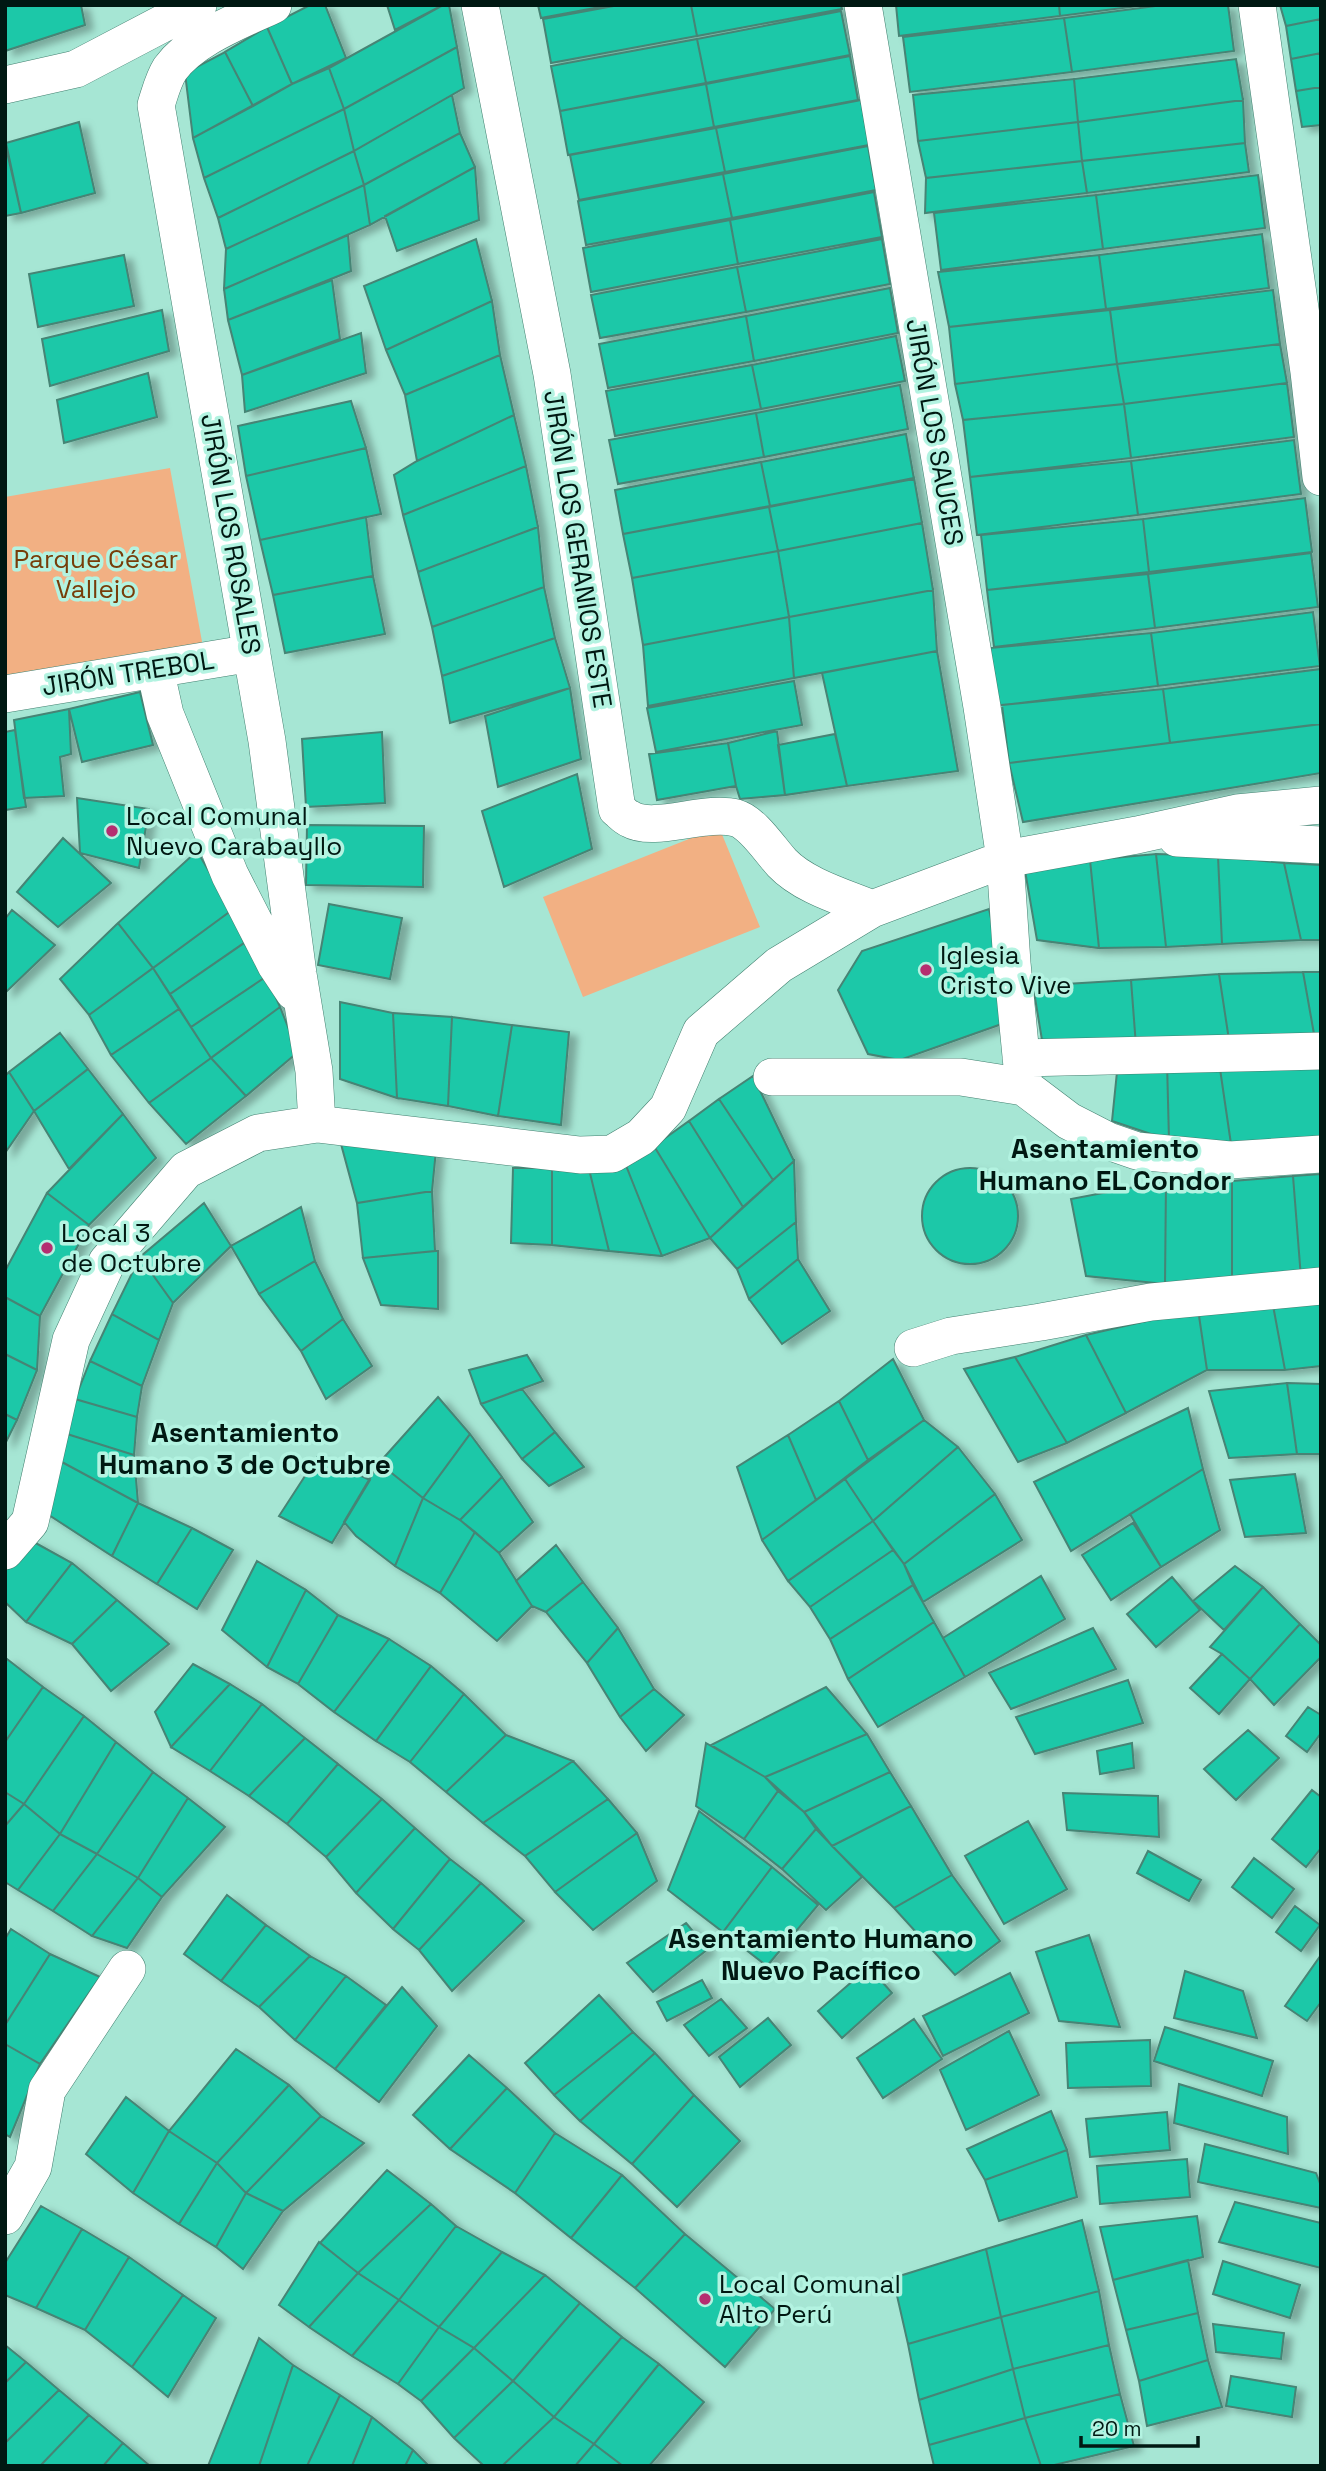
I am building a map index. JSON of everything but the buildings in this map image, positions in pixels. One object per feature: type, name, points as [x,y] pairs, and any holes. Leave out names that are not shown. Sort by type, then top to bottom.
[{"type":"street","points":[[5,85],[76,69],[141,20],[198,5]]},
{"type":"street","name":"JIRÓN LOS ROSALES","points":[[273,5],[210,36],[185,54],[170,69],[156,105],[268,741],[314,1071],[317,1124]]},
{"type":"street","name":"JIRÓN LOS GERANIOS ESTE","points":[[480,5],[552,374],[617,809],[631,820],[648,824],[698,817],[738,818],[762,839],[783,865],[809,883],[872,909]]},
{"type":"street","name":"JIRÓN LOS SAUCES","points":[[863,5],[982,707],[1005,859],[1023,1072]]},
{"type":"street","points":[[1257,5],[1309,372],[1321,477]]},
{"type":"street","name":"JIRÓN TREBOL","points":[[5,694],[252,653]]},
{"type":"street","points":[[155,669],[165,714],[230,875],[276,965],[304,1008]]},
{"type":"street","points":[[5,1551],[30,1522],[71,1340],[107,1262],[186,1170],[258,1133],[317,1124],[580,1155],[612,1154],[641,1137],[668,1108],[701,1032],[779,965],[872,909],[1005,859],[1137,835],[1237,813],[1321,805]]},
{"type":"street","points":[[1137,835],[1321,845]]},
{"type":"street","points":[[772,1077],[961,1077],[1321,1051]]},
{"type":"street","points":[[1023,1072],[1069,1121],[1108,1141],[1137,1151],[1230,1160],[1321,1154]]},
{"type":"street","points":[[913,1348],[951,1336],[1151,1302],[1321,1286]]},
{"type":"street","points":[[5,2216],[33,2167],[47,2090],[127,1969]]},
{"type":"green space","name":"Parque César Vallejo","points":[[170,468],[203,647],[5,682],[5,497]]},
{"type":"green space","points":[[719,827],[760,927],[583,997],[543,897]]},
{"type":"place","name":"Local Comunal Nuevo Carabayllo","points":[[112,831]]},
{"type":"place","name":"Iglesia Cristo Vive","points":[[926,970]]},
{"type":"place","name":"Local 3 de Octubre","points":[[47,1248]]},
{"type":"place","name":"Local Comunal Alto Perú","points":[[705,2299]]},
{"type":"district","name":"Asentamiento Humano EL Condor","points":[[1105,1164]]},
{"type":"district","name":"Asentamiento Humano 3 de Octubre","points":[[245,1448]]},
{"type":"district","name":"Asentamiento Humano Nuevo Pacífico","points":[[821,1954]]}]
